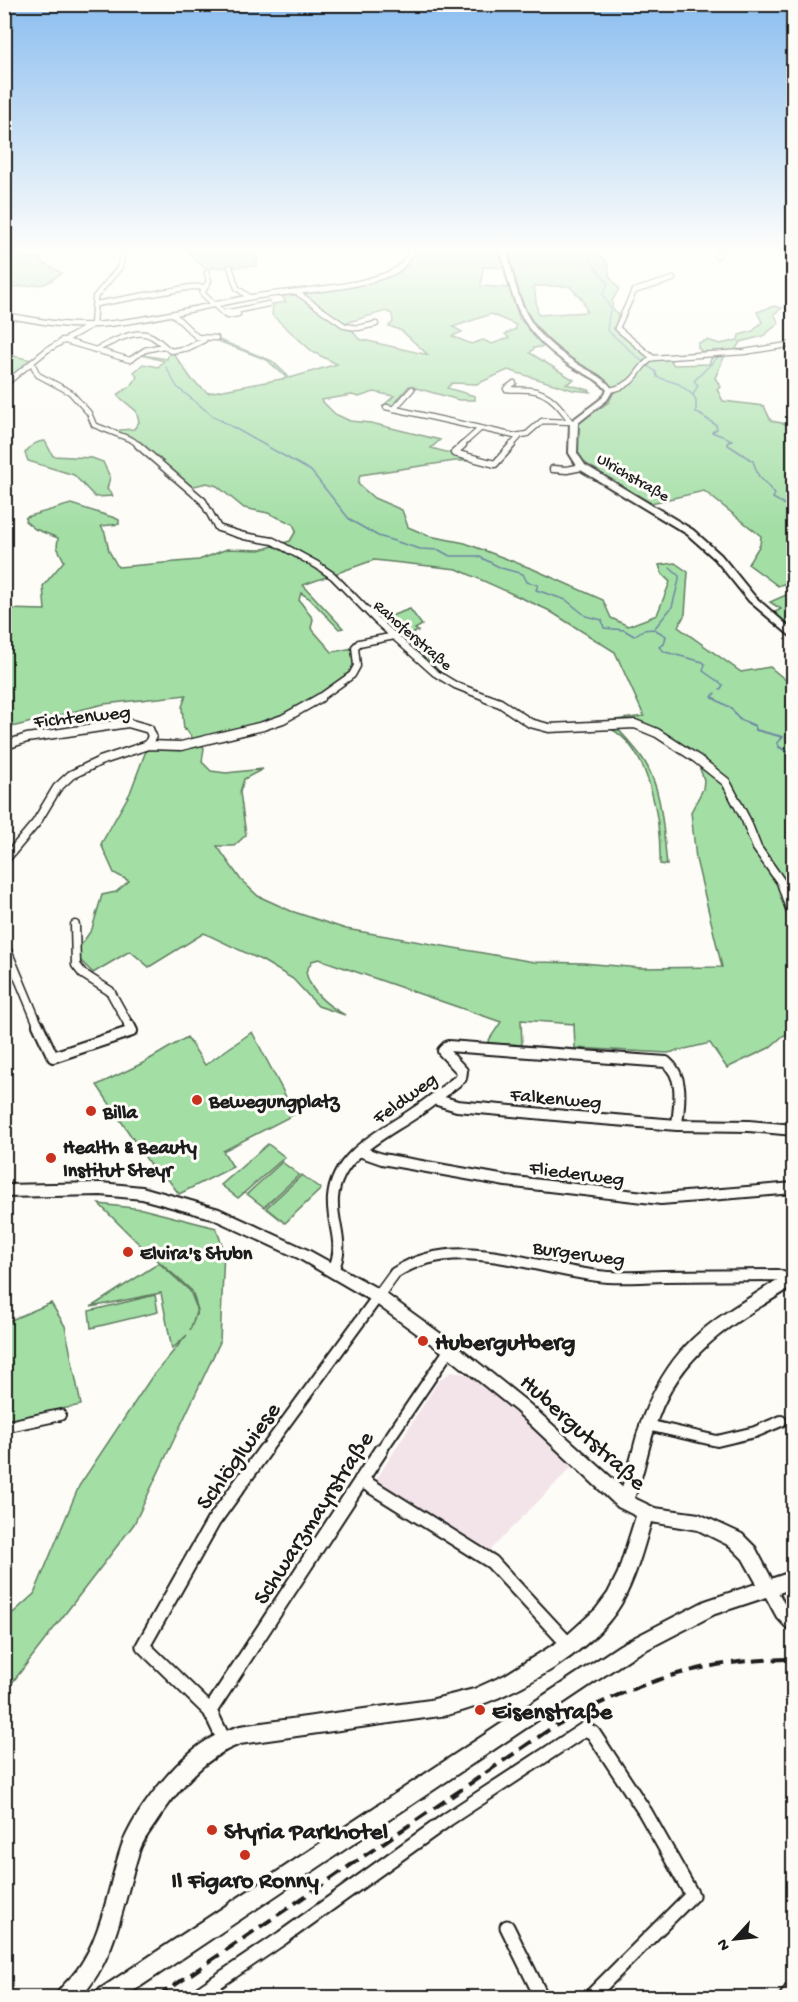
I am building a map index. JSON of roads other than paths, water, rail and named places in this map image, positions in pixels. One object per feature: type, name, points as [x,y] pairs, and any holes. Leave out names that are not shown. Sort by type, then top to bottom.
[{"type":"street","points":[[4,385],[58,343]]},
{"type":"street","points":[[74,343],[131,360],[145,350],[163,346]]},
{"type":"street","points":[[95,350],[109,343]]},
{"type":"street","points":[[160,343],[175,351],[195,343]]},
{"type":"street","points":[[546,343],[602,381],[610,390]]},
{"type":"street","points":[[634,343],[653,358]]},
{"type":"street","points":[[480,429],[454,453],[495,464],[520,436],[531,432],[537,423],[542,421],[573,422],[605,399],[610,390],[619,388],[635,378],[647,360],[744,352],[794,344]]},
{"type":"street","name":"Rahoferstraße","points":[[32,363],[38,375],[70,392],[89,413],[94,425],[136,443],[174,474],[203,501],[218,528],[273,541],[317,565],[333,576],[395,636],[448,681],[500,703],[534,725],[549,728],[635,724],[657,733],[703,763],[726,782],[746,820],[757,849],[781,882],[794,921]]},
{"type":"street","points":[[514,382],[506,389],[546,394],[573,422]]},
{"type":"street","points":[[394,409],[412,388]]},
{"type":"street","points":[[386,407],[520,436]]},
{"type":"street","name":"Ulrichstraße","points":[[573,422],[573,453],[582,467],[695,536],[718,557],[752,599],[794,636]]},
{"type":"street","points":[[554,469],[564,471],[582,467]]},
{"type":"street","points":[[4,861],[36,823],[65,779],[100,761],[148,745],[181,746],[283,719],[330,692],[352,675],[357,666],[355,647],[359,643],[395,636]]},
{"type":"street","name":"Fichtenweg","points":[[4,751],[7,742],[133,723],[151,731],[152,736],[148,745]]},
{"type":"street","points":[[4,943],[49,1052],[54,1057],[61,1056],[132,1031],[111,991],[83,974],[76,966],[75,925]]},
{"type":"street","name":"Feldweg","points":[[333,1270],[341,1257],[334,1207],[335,1189],[341,1173],[359,1150],[434,1099],[463,1076],[459,1066],[443,1051],[452,1045],[666,1062],[674,1068],[678,1080],[677,1125]]},
{"type":"street","name":"Falkenweg","points":[[434,1099],[445,1104],[476,1108],[677,1125],[749,1126],[794,1130]]},
{"type":"street","name":"Fliederweg","points":[[359,1150],[382,1159],[506,1181],[661,1199],[794,1188]]},
{"type":"street","name":"Hubergutstraße","points":[[4,1191],[101,1189],[164,1198],[240,1224],[333,1270],[377,1296],[450,1348],[521,1406],[624,1501],[645,1513]]},
{"type":"street","name":"Burgerweg","points":[[377,1296],[395,1273],[410,1263],[427,1257],[455,1254],[481,1255],[608,1276],[777,1275],[792,1279]]},
{"type":"street","points":[[624,1501],[630,1490],[647,1425],[665,1382],[682,1356],[720,1324],[792,1279]]},
{"type":"street","name":"Schlöglwiese","points":[[210,1711],[143,1646],[213,1522],[377,1296]]},
{"type":"street","name":"Schwarzmayrstraße","points":[[210,1711],[450,1348]]},
{"type":"street","points":[[4,1427],[60,1415]]},
{"type":"street","points":[[647,1425],[717,1441],[755,1432],[781,1421]]},
{"type":"street","points":[[361,1480],[492,1562],[569,1645]]},
{"type":"street","points":[[65,1998],[81,1982],[107,1935],[126,1864],[138,1831],[181,1773],[195,1759],[224,1740],[240,1735],[430,1709],[461,1702],[497,1687],[569,1645],[596,1622],[613,1600],[632,1558],[645,1513],[699,1522],[722,1532],[749,1552],[782,1613],[794,1626]]},
{"type":"street","points":[[104,1998],[626,1651],[711,1607],[794,1580]]},
{"type":"street","points":[[210,1711],[224,1740]]},
{"type":"street","points":[[193,1998],[282,1938],[448,1819],[585,1729],[593,1733],[645,1812],[692,1895],[589,1998]]},
{"type":"street","points":[[507,1927],[542,1998]]},
{"type":"street","points":[[786,1998],[794,1986]]},
{"type":"waterway","points":[[622,343],[643,362]]},
{"type":"waterway","points":[[693,395],[698,385],[694,381],[718,357]]},
{"type":"waterway","points":[[648,366],[656,372],[657,377],[679,384],[693,395]]},
{"type":"waterway","points":[[166,367],[177,387],[213,416],[311,471],[350,520],[378,536],[420,549],[439,550],[450,556],[478,556],[501,568],[523,574],[527,582],[538,585],[536,590],[566,600],[586,616],[602,620],[604,628],[624,630],[634,636],[643,630],[654,629]]},
{"type":"waterway","points":[[693,395],[696,400],[696,412],[716,425],[717,429],[712,432],[732,440],[727,443],[728,445],[753,461],[758,475],[775,494],[773,498],[789,507],[794,513]]},
{"type":"waterway","points":[[654,629],[672,607],[679,576],[670,568]]},
{"type":"waterway","points":[[654,629],[666,636],[664,644],[659,647],[665,652],[703,662],[705,664],[703,671],[723,685],[720,690]]},
{"type":"waterway","points":[[715,693],[712,697],[716,699]]},
{"type":"waterway","points":[[713,698],[731,708],[739,719],[755,726],[756,730],[783,737],[777,743],[779,747],[794,755]]},
{"type":"railway","points":[[156,1998],[553,1727],[583,1711],[669,1676],[728,1663],[794,1659]]},
{"type":"place","name":"Bewegungplatz","points":[[197,1100]]},
{"type":"place","name":"Billa","points":[[91,1111]]},
{"type":"place","name":"Health & Beauty Institut Steyr","points":[[51,1158]]},
{"type":"place","name":"Elvira's Stubn","points":[[128,1252]]},
{"type":"place","name":"Hubergutberg","points":[[423,1341]]},
{"type":"place","name":"Eisenstraße","points":[[480,1710]]},
{"type":"place","name":"Styria Parkhotel","points":[[212,1830]]},
{"type":"place","name":"Il Figaro Ronny","points":[[245,1855]]}]
